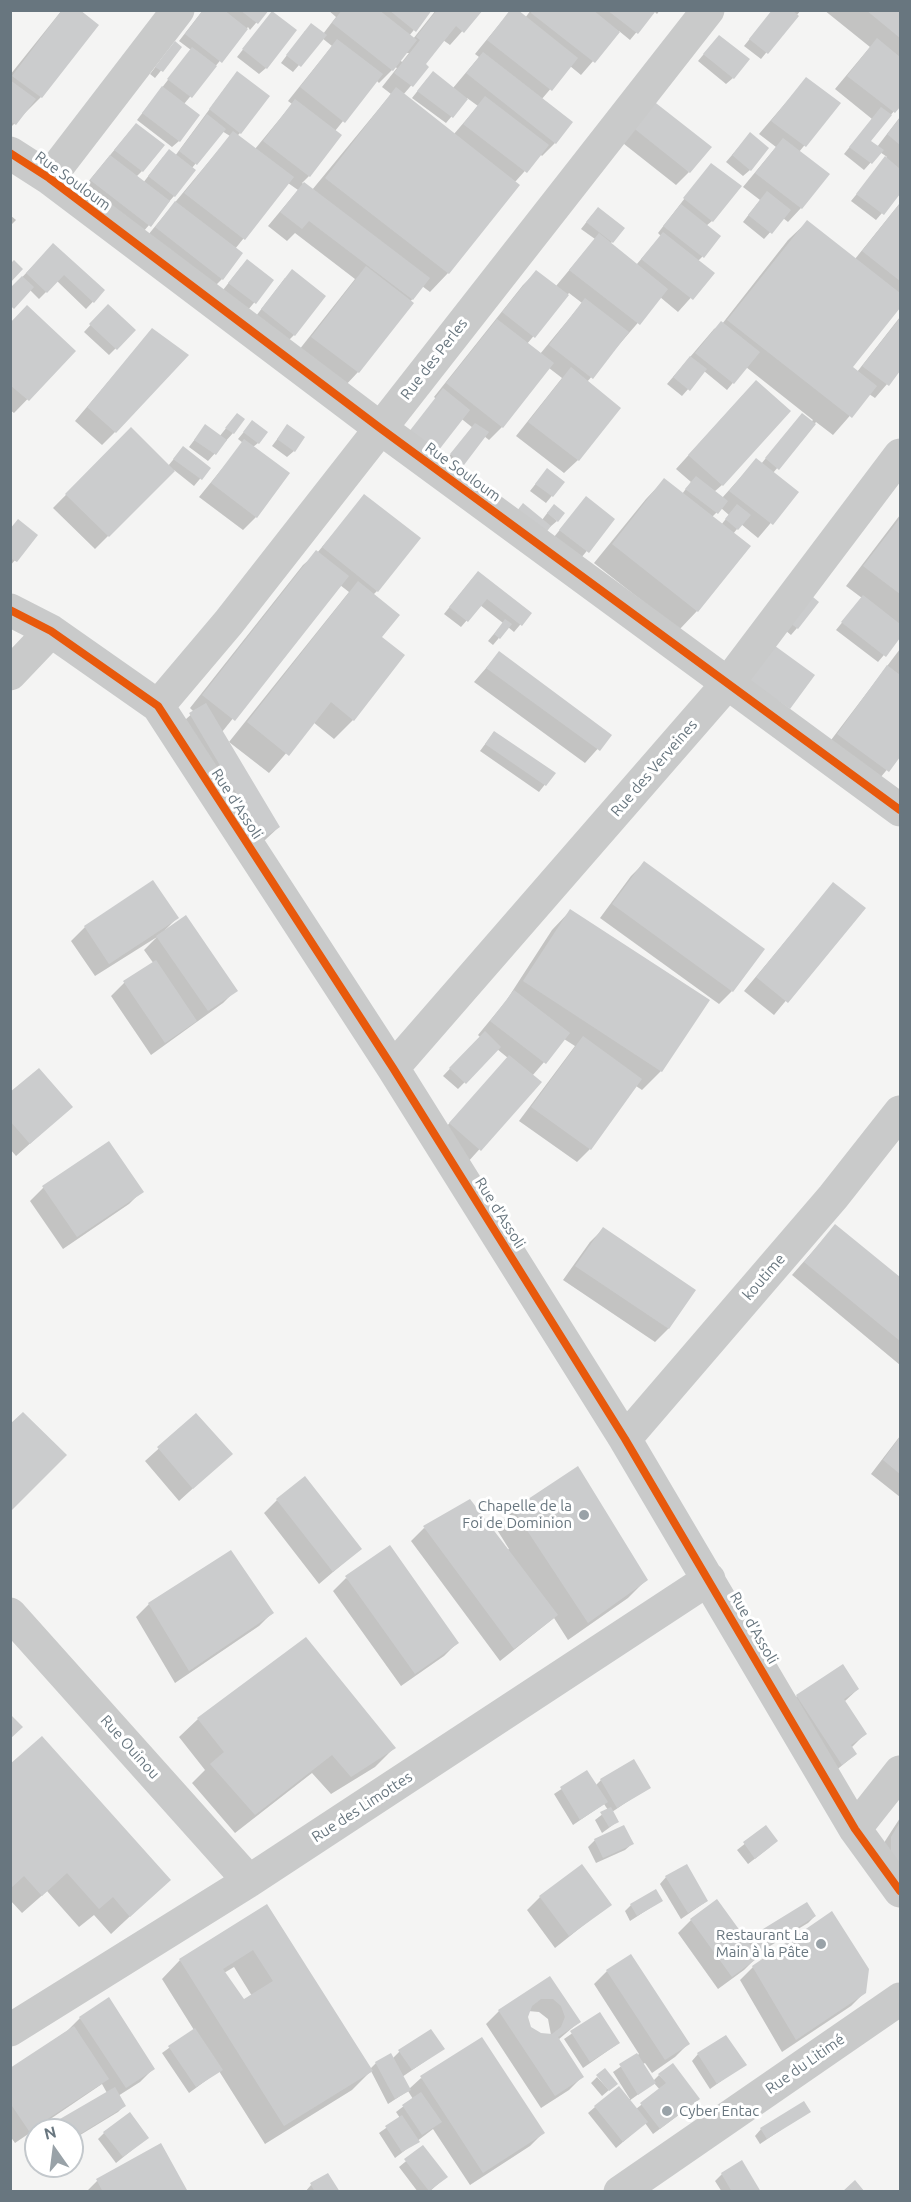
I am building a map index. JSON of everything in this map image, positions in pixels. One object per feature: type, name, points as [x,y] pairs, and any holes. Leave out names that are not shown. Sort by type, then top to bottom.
[{"type":"street","points":[[49,178],[178,10]]},
{"type":"street","name":"Rue des Perles","points":[[158,706],[228,622],[708,10]]},
{"type":"street","name":"Rue Souloum","points":[[10,153],[49,178],[380,428],[900,810]]},
{"type":"street","name":"Rue des Verveines","points":[[393,1068],[728,683],[900,455]]},
{"type":"street","name":"Rue d'Assoli","points":[[10,610],[51,631],[158,706],[393,1068],[625,1438],[855,1829],[900,1892]]},
{"type":"street","points":[[10,674],[51,631]]},
{"type":"street","name":"koutime","points":[[625,1438],[833,1197],[900,1112]]},
{"type":"street","name":"Rue des Limottes","points":[[10,2030],[249,1881],[710,1579]]},
{"type":"street","name":"Rue Ouinou","points":[[10,1614],[249,1881]]},
{"type":"street","points":[[855,1829],[900,1772]]},
{"type":"street","name":"Rue du Litimé","points":[[620,2192],[900,1999]]},
{"type":"building","points":[[62,10],[80,10],[99,25],[42,98],[12,76]]},
{"type":"building","points":[[203,10],[224,10],[248,29],[222,63],[185,34]]},
{"type":"building","points":[[240,10],[269,10],[258,24]]},
{"type":"building","points":[[342,10],[379,10],[417,40],[393,71],[332,23]]},
{"type":"building","points":[[389,10],[432,10],[416,32]]},
{"type":"building","points":[[437,10],[483,10],[464,33],[456,26],[426,64],[429,67],[413,87],[394,73],[420,40],[416,37]]},
{"type":"building","points":[[510,10],[518,10],[578,58],[552,91],[487,40]]},
{"type":"building","points":[[532,10],[593,10],[620,32],[595,63],[531,13]]},
{"type":"building","points":[[607,10],[654,10],[655,12],[638,34]]},
{"type":"building","points":[[772,10],[792,10],[799,16],[768,54],[749,39]]},
{"type":"building","points":[[866,10],[900,10],[900,38]]},
{"type":"building","points":[[272,11],[297,30],[267,69],[242,49]]},
{"type":"building","points":[[311,23],[327,35],[301,67],[286,55]]},
{"type":"building","points":[[719,35],[750,59],[734,79],[703,54]]},
{"type":"building","points":[[877,38],[900,57],[900,107],[895,113],[847,76]]},
{"type":"building","points":[[337,39],[383,74],[345,123],[300,87]]},
{"type":"building","points":[[175,41],[182,47],[163,72],[155,67]]},
{"type":"building","points":[[192,47],[217,66],[192,98],[167,79]]},
{"type":"building","points":[[483,52],[573,122],[556,144],[466,73]]},
{"type":"building","points":[[237,71],[270,96],[241,134],[209,109]]},
{"type":"building","points":[[433,71],[468,99],[453,118],[417,91]]},
{"type":"building","points":[[806,77],[841,103],[806,147],[771,121]]},
{"type":"building","points":[[10,80],[36,99],[16,125],[10,121]]},
{"type":"building","points":[[162,86],[200,115],[180,142],[142,113]]},
{"type":"building","points":[[396,87],[520,185],[449,274],[325,178]]},
{"type":"building","points":[[485,96],[549,145],[527,173],[463,124]]},
{"type":"building","points":[[295,99],[342,135],[310,177],[263,141]]},
{"type":"building","points":[[652,100],[712,147],[690,173],[631,126]]},
{"type":"building","points":[[881,107],[892,115],[871,141],[884,150],[872,164],[849,147]]},
{"type":"building","points":[[207,114],[226,129],[197,165],[179,151]]},
{"type":"building","points":[[900,118],[900,145],[887,134]]},
{"type":"building","points":[[136,123],[165,145],[143,172],[114,150]]},
{"type":"building","points":[[233,131],[294,177],[245,240],[184,193]]},
{"type":"building","points":[[750,132],[769,148],[751,171],[732,155]]},
{"type":"building","points":[[783,138],[830,174],[802,209],[755,173]]},
{"type":"building","points":[[169,149],[196,170],[175,197],[148,176]]},
{"type":"building","points":[[110,155],[170,201],[151,227],[90,180]]},
{"type":"building","points":[[885,156],[900,169],[900,194],[884,215],[856,194]]},
{"type":"building","points":[[711,163],[742,186],[713,222],[683,198]]},
{"type":"building","points":[[304,182],[430,278],[413,300],[309,221],[302,229],[280,212]]},
{"type":"building","points":[[767,191],[791,210],[772,234],[748,215]]},
{"type":"building","points":[[175,201],[243,253],[223,280],[155,227]]},
{"type":"building","points":[[900,203],[900,281],[862,251]]},
{"type":"building","points":[[681,204],[721,236],[704,258],[663,226]]},
{"type":"building","points":[[598,207],[625,228],[613,243],[586,222]]},
{"type":"building","points":[[807,220],[900,293],[900,308],[853,367],[877,386],[852,418],[727,320]]},
{"type":"building","points":[[663,232],[715,273],[693,300],[641,259]]},
{"type":"building","points":[[599,233],[668,289],[640,325],[569,270]]},
{"type":"building","points":[[53,243],[105,290],[94,303],[64,275],[47,293],[26,273]]},
{"type":"building","points":[[247,259],[274,280],[256,304],[228,283]]},
{"type":"building","points":[[14,260],[23,269],[10,283],[10,264]]},
{"type":"building","points":[[366,266],[414,303],[359,373],[311,337]]},
{"type":"building","points":[[292,269],[326,296],[295,336],[261,309]]},
{"type":"building","points":[[536,270],[569,295],[535,338],[502,312]]},
{"type":"building","points":[[22,276],[34,287],[14,309],[10,305],[10,288]]},
{"type":"building","points":[[585,298],[629,332],[593,379],[549,345]]},
{"type":"building","points":[[108,304],[136,330],[117,350],[89,324]]},
{"type":"building","points":[[27,305],[76,351],[29,401],[10,385],[10,323]]},
{"type":"building","points":[[900,318],[900,371],[889,386],[862,366]]},
{"type":"building","points":[[497,319],[554,363],[503,428],[446,383]]},
{"type":"building","points":[[721,321],[760,352],[734,384],[695,353]]},
{"type":"building","points":[[152,328],[189,355],[116,433],[87,407]]},
{"type":"building","points":[[690,356],[707,369],[690,391],[673,377]]},
{"type":"building","points":[[571,367],[621,408],[579,461],[528,422]]},
{"type":"building","points":[[756,380],[791,411],[723,486],[688,455]]},
{"type":"building","points":[[443,388],[470,410],[435,455],[408,433]]},
{"type":"building","points":[[237,413],[245,419],[234,434],[225,428]]},
{"type":"building","points":[[802,413],[816,424],[779,470],[765,458]]},
{"type":"building","points":[[252,420],[268,432],[259,444],[243,432]]},
{"type":"building","points":[[475,423],[489,432],[464,465],[450,454]]},
{"type":"building","points":[[205,424],[227,440],[216,455],[194,440]]},
{"type":"building","points":[[287,424],[305,437],[295,452],[277,439]]},
{"type":"building","points":[[131,427],[175,471],[109,537],[65,494]]},
{"type":"building","points":[[244,439],[290,473],[257,518],[211,483]]},
{"type":"building","points":[[183,446],[211,468],[202,480],[173,459]]},
{"type":"building","points":[[756,458],[799,492],[773,525],[729,491]]},
{"type":"building","points":[[547,468],[565,482],[553,497],[535,484]]},
{"type":"building","points":[[696,476],[728,501],[718,514],[685,489]]},
{"type":"building","points":[[664,478],[751,546],[698,612],[612,544]]},
{"type":"building","points":[[364,494],[421,538],[378,592],[322,547]]},
{"type":"building","points":[[586,496],[615,519],[589,553],[559,530]]},
{"type":"building","points":[[523,503],[551,526],[539,542],[510,520]]},
{"type":"building","points":[[554,504],[565,513],[558,522],[547,513]]},
{"type":"building","points":[[737,504],[751,515],[738,530],[725,519]]},
{"type":"building","points":[[900,518],[900,594],[863,566]]},
{"type":"building","points":[[18,519],[38,535],[17,562],[10,558],[10,529]]},
{"type":"building","points":[[316,550],[349,576],[235,721],[202,695]]},
{"type":"building","points":[[478,571],[532,613],[522,626],[487,599],[468,622],[449,607]]},
{"type":"building","points":[[358,581],[400,615],[382,637],[405,655],[354,721],[331,702],[289,756],[247,722]]},
{"type":"building","points":[[807,592],[819,602],[798,629],[785,619]]},
{"type":"building","points":[[863,595],[900,624],[900,638],[886,657],[841,622]]},
{"type":"building","points":[[505,619],[512,624],[500,639],[494,634]]},
{"type":"building","points":[[771,643],[815,675],[790,709],[746,678]]},
{"type":"building","points":[[499,651],[612,735],[600,751],[486,668]]},
{"type":"building","points":[[887,665],[900,675],[900,757],[889,772],[837,734]]},
{"type":"building","points":[[206,703],[280,827],[263,838],[189,713]]},
{"type":"building","points":[[494,731],[556,773],[546,786],[485,744]]},
{"type":"building","points":[[644,861],[765,949],[733,992],[612,904]]},
{"type":"building","points":[[153,880],[179,918],[109,964],[84,926]]},
{"type":"building","points":[[833,882],[866,908],[788,1003],[756,977]]},
{"type":"building","points":[[570,909],[710,1000],[662,1072],[523,981]]},
{"type":"building","points":[[186,915],[238,991],[208,1011],[156,936]]},
{"type":"building","points":[[156,960],[197,1021],[165,1043],[123,981]]},
{"type":"building","points":[[514,990],[570,1033],[546,1064],[490,1021]]},
{"type":"building","points":[[485,1031],[501,1047],[466,1084],[449,1068]]},
{"type":"building","points":[[583,1036],[642,1079],[591,1150],[531,1107]]},
{"type":"building","points":[[509,1055],[542,1082],[481,1151],[449,1123]]},
{"type":"building","points":[[39,1068],[73,1107],[30,1144],[10,1121],[10,1092]]},
{"type":"building","points":[[109,1141],[144,1192],[77,1237],[42,1186]]},
{"type":"building","points":[[835,1224],[900,1277],[900,1341],[804,1262]]},
{"type":"building","points":[[603,1227],[696,1290],[669,1329],[575,1266]]},
{"type":"building","points":[[23,1412],[67,1455],[10,1512],[10,1424]]},
{"type":"building","points":[[196,1413],[233,1454],[193,1489],[157,1447]]},
{"type":"building","points":[[900,1437],[900,1474],[883,1460]]},
{"type":"building","points":[[578,1466],[648,1580],[588,1623],[513,1509]]},
{"type":"building","points":[[305,1476],[362,1549],[333,1572],[276,1499]]},
{"type":"building","points":[[470,1499],[558,1615],[514,1649],[423,1526]]},
{"type":"building","points":[[390,1545],[459,1643],[415,1674],[345,1576]]},
{"type":"building","points":[[231,1550],[274,1613],[189,1671],[148,1603]]},
{"type":"building","points":[[306,1637],[396,1748],[351,1777],[332,1755],[255,1815],[210,1764],[224,1752],[197,1718]]},
{"type":"building","points":[[843,1664],[859,1689],[844,1699],[867,1734],[851,1745],[857,1754],[842,1765],[796,1695]]},
{"type":"building","points":[[10,1714],[23,1727],[10,1739]]},
{"type":"building","points":[[42,1736],[171,1880],[130,1917],[113,1897],[99,1909],[67,1873],[42,1896],[24,1876],[10,1889],[10,1764]]},
{"type":"building","points":[[634,1759],[651,1788],[617,1808],[600,1779]]},
{"type":"building","points":[[587,1770],[608,1802],[580,1820],[560,1787]]},
{"type":"building","points":[[611,1807],[619,1822],[609,1827],[600,1812]]},
{"type":"building","points":[[900,1822],[900,1873],[891,1861],[891,1837]]},
{"type":"building","points":[[624,1825],[634,1844],[603,1858],[594,1839]]},
{"type":"building","points":[[766,1825],[778,1841],[755,1859],[743,1842]]},
{"type":"building","points":[[582,1864],[612,1905],[569,1936],[539,1896]]},
{"type":"building","points":[[687,1864],[708,1901],[688,1913],[665,1876]]},
{"type":"building","points":[[656,1889],[663,1901],[637,1916],[630,1904]]},
{"type":"building","points":[[717,1899],[759,1957],[732,1977],[690,1919]]},
{"type":"building","points":[[807,1902],[816,1916],[759,1951],[750,1937]]},
{"type":"building","points":[[267,1904],[373,2071],[284,2126],[179,1959]],"holes":[[[253,1950],[273,1981],[244,1999],[223,1969]]]},
{"type":"building","points":[[832,1911],[869,1969],[866,1993],[796,2040],[752,1966]]},
{"type":"building","points":[[631,1954],[690,2044],[665,2060],[606,1970]]},
{"type":"building","points":[[550,1976],[581,2022],[558,2037],[584,2077],[555,2096],[498,2010]],"holes":[[[541,1999],[553,1999],[561,2006],[565,2017],[561,2027],[552,2034],[541,2033],[531,2027],[528,2017],[532,2006]]]},
{"type":"building","points":[[109,1997],[155,2069],[126,2088],[79,2017]]},
{"type":"building","points":[[600,2012],[620,2043],[590,2062],[570,2031]]},
{"type":"building","points":[[74,2026],[109,2079],[49,2118],[24,2118],[24,2124],[10,2103],[10,2068]]},
{"type":"building","points":[[195,2028],[223,2070],[196,2087],[168,2046]]},
{"type":"building","points":[[431,2029],[445,2049],[412,2070],[398,2050]]},
{"type":"building","points":[[726,2035],[747,2065],[717,2084],[697,2053]]},
{"type":"building","points":[[482,2037],[545,2133],[483,2173],[420,2076]]},
{"type":"building","points":[[391,2053],[411,2090],[395,2099],[375,2062]]},
{"type":"building","points":[[637,2053],[656,2083],[638,2095],[619,2064]]},
{"type":"building","points":[[673,2063],[700,2099],[660,2129],[640,2103],[666,2083],[658,2074]]},
{"type":"building","points":[[605,2068],[618,2084],[609,2091],[596,2075]]},
{"type":"building","points":[[619,2086],[648,2122],[623,2142],[594,2106]]},
{"type":"building","points":[[115,2087],[126,2106],[84,2132],[84,2118],[62,2118]]},
{"type":"building","points":[[421,2092],[442,2122],[422,2135],[402,2105]]},
{"type":"building","points":[[804,2101],[811,2112],[767,2139],[760,2128]]},
{"type":"building","points":[[130,2112],[149,2138],[123,2157],[103,2132]]},
{"type":"building","points":[[402,2115],[420,2142],[402,2152],[385,2126]]},
{"type":"building","points":[[161,2143],[187,2190],[103,2192],[96,2179]]},
{"type":"building","points":[[423,2145],[448,2177],[429,2191],[404,2159]]},
{"type":"building","points":[[742,2160],[761,2192],[732,2192],[721,2173]]},
{"type":"building","points":[[328,2173],[340,2192],[315,2192],[310,2183]]},
{"type":"building","points":[[855,2180],[865,2192],[842,2192]]},
{"type":"cycle path","points":[[10,153],[49,178],[380,428],[900,810]]},
{"type":"cycle path","points":[[10,610],[51,631],[158,706],[393,1068],[625,1439],[855,1829],[900,1891]]},
{"type":"place","name":"Chapelle de la Foi de Dominion","points":[[584,1515]]},
{"type":"place","name":"Restaurant La Main à la Pâte","points":[[821,1944]]},
{"type":"place","name":"Cyber Entac","points":[[667,2111]]}]
